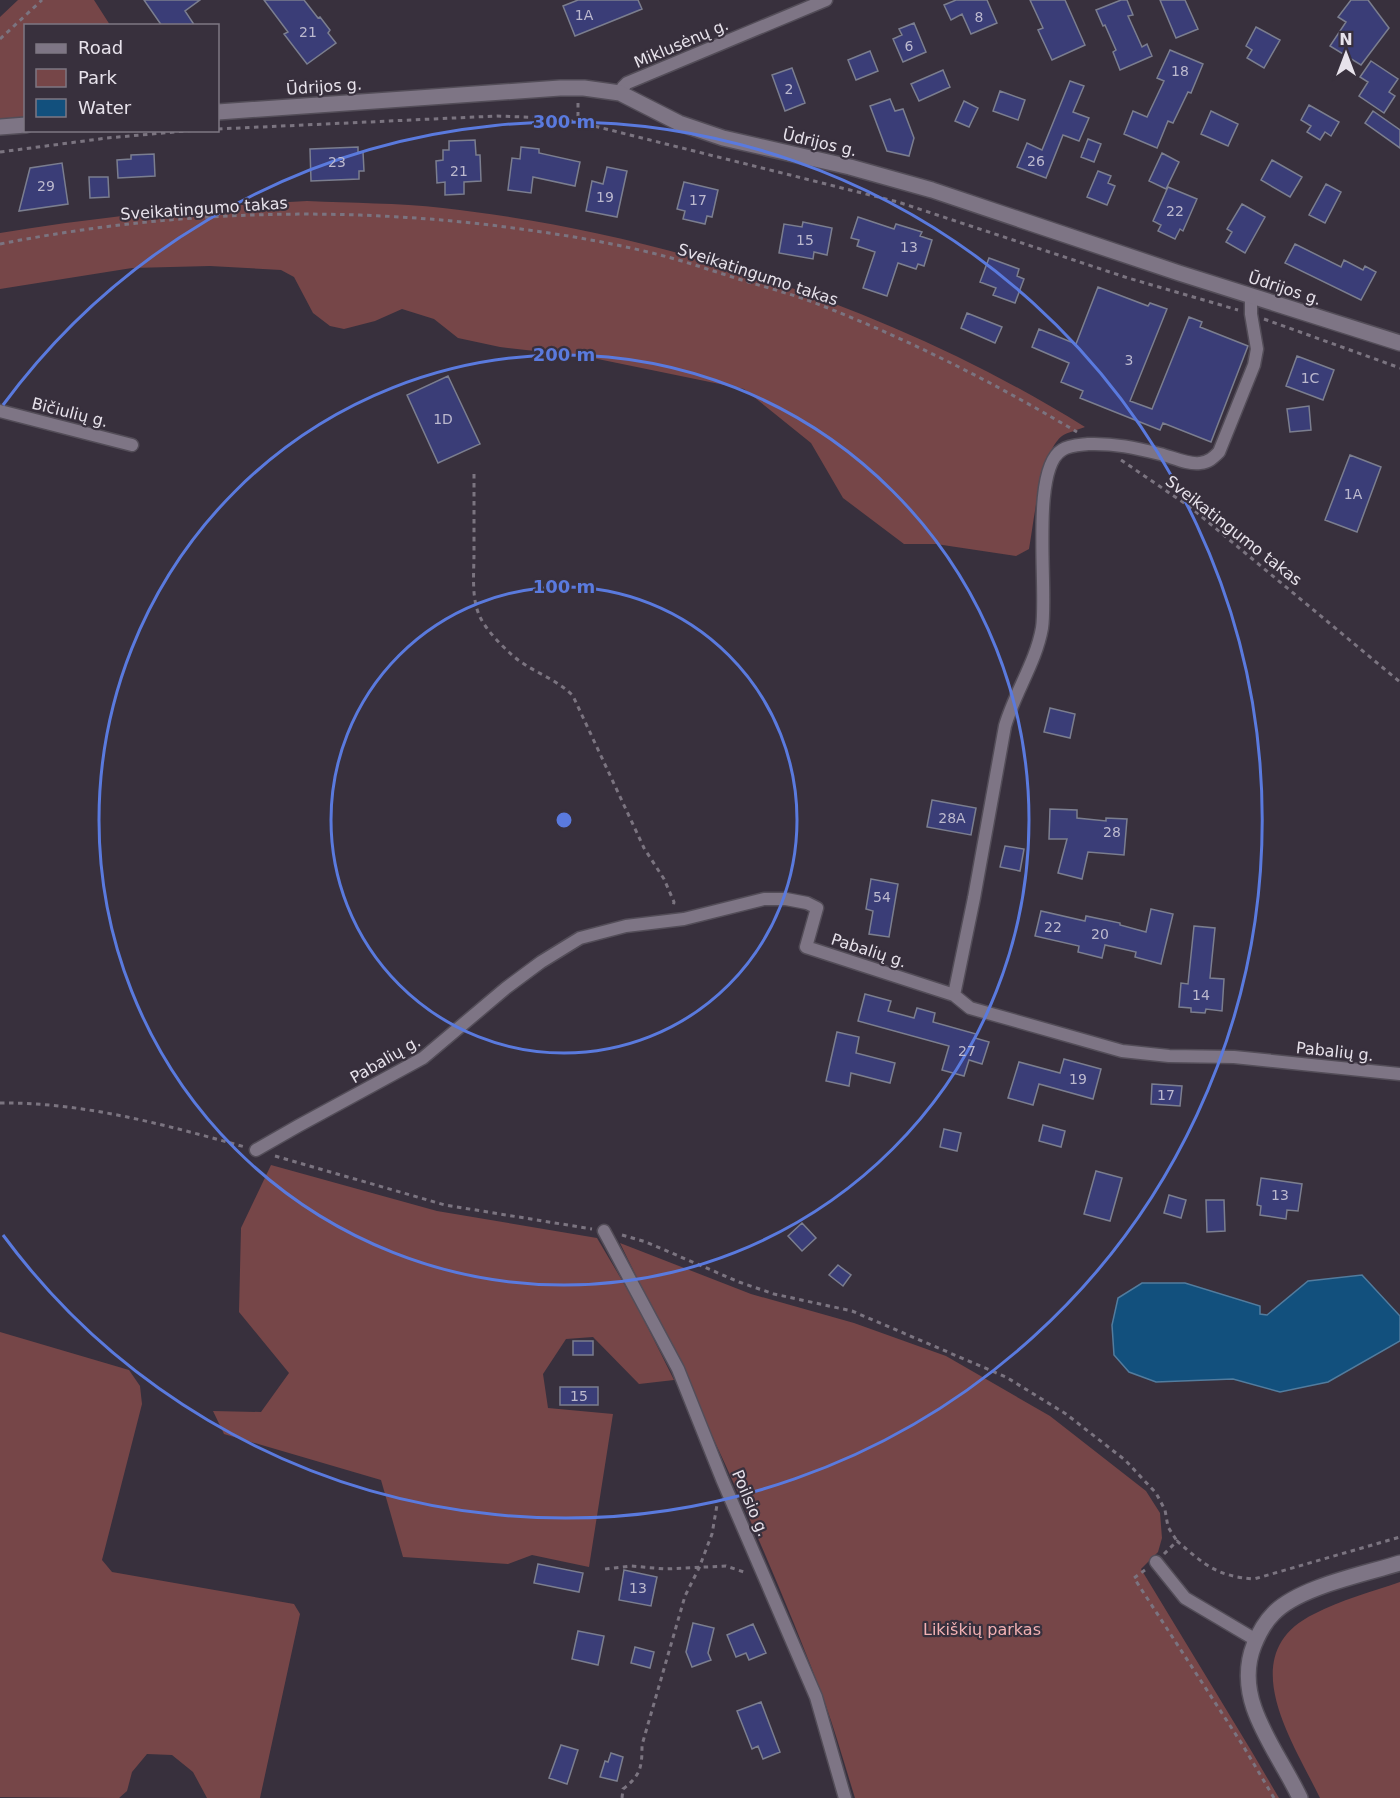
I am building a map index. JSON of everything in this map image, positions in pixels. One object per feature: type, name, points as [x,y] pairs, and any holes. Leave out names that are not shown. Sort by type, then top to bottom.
[{"type":"main road","name":"Ūdrijos g.","points":[[219,112],[577,88],[620,93],[679,123],[723,138],[850,167],[932,190],[1097,247],[1400,343]]},
{"type":"main road","points":[[0,127],[24,125]]},
{"type":"main road","points":[[1300,1798],[1254,1708],[1249,1692],[1250,1655],[1256,1640],[1273,1613],[1299,1596],[1400,1563]]},
{"type":"street","name":"Miklusėnų g.","points":[[620,93],[627,83],[826,0]]},
{"type":"street","points":[[954,995],[1005,726],[1011,705],[1038,644],[1042,626],[1044,587],[1042,521],[1046,482],[1053,459],[1062,449],[1077,445],[1097,444],[1119,445],[1198,464],[1211,460],[1219,452],[1254,365],[1257,349],[1251,314],[1251,296]]},
{"type":"street","name":"Bičiulių g.","points":[[0,411],[132,445]]},
{"type":"street","name":"Pabalių g.","points":[[256,1150],[423,1058],[506,988],[541,962],[580,938],[626,926],[671,920],[764,898],[786,898],[817,908],[806,948],[954,995],[970,1008],[1122,1051],[1169,1056],[1234,1057],[1400,1074]]},
{"type":"street","name":"Poilsio g.","points":[[604,1231],[678,1369],[722,1479],[816,1697],[845,1798]]},
{"type":"street","points":[[1156,1562],[1185,1598],[1256,1640]]},
{"type":"path","points":[[0,39],[42,0]]},
{"type":"path","points":[[577,88],[578,122]]},
{"type":"path","points":[[219,129],[497,116],[551,118],[578,122],[898,202],[1128,278],[1251,314],[1400,368]]},
{"type":"path","points":[[0,152],[174,132]]},
{"type":"path","name":"Sveikatingumo takas","points":[[0,244],[95,228],[243,215],[351,214],[455,220],[571,236],[673,258],[813,302],[922,349],[1007,391],[1097,444],[1190,507],[1400,682]]},
{"type":"path","points":[[474,474],[474,581],[476,604],[480,617],[494,637],[513,656],[565,688],[573,696],[644,848],[664,879],[674,902],[671,920]]},
{"type":"path","points":[[622,1798],[623,1789],[635,1779],[642,1765],[642,1745],[685,1596],[712,1534],[722,1479]]},
{"type":"path","points":[[1168,1527],[1177,1541]]},
{"type":"path","points":[[605,1569],[631,1566],[665,1569],[726,1566],[750,1574],[769,1587]]},
{"type":"green space","points":[[18,0],[94,0],[109,24],[24,24],[24,117],[0,119],[0,17]]},
{"type":"green space","points":[[307,201],[426,206],[526,220],[610,236],[693,257],[857,312],[936,347],[1012,385],[1085,427],[1062,436],[1048,457],[1039,489],[1029,549],[1016,556],[936,544],[904,544],[843,498],[811,443],[744,389],[588,357],[500,347],[458,338],[434,319],[402,309],[375,321],[344,329],[330,326],[313,313],[294,277],[281,270],[210,266],[132,268],[0,289],[0,233],[153,213]]},
{"type":"green space","points":[[271,1165],[437,1211],[597,1238],[636,1304],[674,1380],[639,1384],[593,1337],[566,1339],[543,1374],[548,1408],[613,1414],[589,1567],[532,1555],[508,1564],[403,1557],[381,1480],[224,1434],[213,1411],[261,1412],[289,1373],[239,1312],[241,1228]]},
{"type":"green space","name":"Likiškių parkas","points":[[620,1243],[751,1294],[854,1323],[946,1356],[1050,1416],[1146,1491],[1160,1513],[1162,1538],[1158,1552],[1141,1569],[1279,1798],[855,1798],[825,1703],[754,1528]]},
{"type":"green space","points":[[0,1332],[129,1370],[140,1386],[142,1404],[102,1560],[112,1572],[294,1604],[300,1614],[260,1798],[207,1798],[193,1772],[172,1755],[147,1754],[132,1772],[127,1791],[119,1798],[0,1797]]},
{"type":"green space","points":[[1400,1582],[1400,1798],[1320,1798],[1296,1751],[1276,1700],[1273,1675],[1277,1652],[1290,1631],[1314,1614],[1345,1600]]},
{"type":"water","points":[[1362,1275],[1400,1316],[1400,1341],[1328,1382],[1280,1392],[1233,1379],[1156,1382],[1129,1372],[1114,1355],[1112,1325],[1118,1298],[1142,1283],[1185,1283],[1260,1306],[1260,1314],[1267,1315],[1308,1281]]},
{"type":"building","points":[[144,0],[200,0],[185,11],[194,24],[161,24]]},
{"type":"building","points":[[264,0],[304,0],[330,30],[328,33],[336,43],[307,64],[284,34],[288,32]]},
{"type":"building","points":[[578,0],[638,0],[642,9],[575,36],[563,6]]},
{"type":"building","points":[[956,0],[987,0],[997,23],[971,34],[962,14],[951,20],[944,5]]},
{"type":"building","points":[[1030,0],[1065,0],[1085,45],[1052,60],[1038,30],[1043,28]]},
{"type":"building","points":[[1121,0],[1127,0],[1133,15],[1128,16],[1142,47],[1147,44],[1152,56],[1120,70],[1113,52],[1116,50],[1096,10]]},
{"type":"building","points":[[1160,0],[1185,0],[1198,29],[1176,38]]},
{"type":"building","points":[[1351,0],[1368,0],[1389,28],[1361,65],[1330,46],[1346,22],[1338,17]]},
{"type":"building","points":[[914,23],[926,52],[903,62],[893,39],[902,35],[899,29]]},
{"type":"building","points":[[1256,27],[1280,40],[1264,68],[1247,58],[1252,50],[1246,46]]},
{"type":"building","points":[[1170,50],[1203,64],[1191,93],[1188,92],[1173,123],[1168,121],[1157,148],[1124,134],[1133,111],[1147,117],[1164,81],[1157,78]]},
{"type":"building","points":[[870,51],[878,71],[856,80],[848,60]]},
{"type":"building","points":[[1371,61],[1398,79],[1389,92],[1395,96],[1384,113],[1359,96],[1368,82],[1360,77]]},
{"type":"building","points":[[792,68],[805,103],[785,111],[772,75]]},
{"type":"building","points":[[943,70],[950,87],[919,101],[911,84]]},
{"type":"building","points":[[1070,81],[1084,86],[1073,112],[1089,118],[1079,141],[1063,135],[1046,178],[1017,167],[1027,143],[1042,150]]},
{"type":"building","points":[[1000,91],[1025,100],[1018,120],[993,111]]},
{"type":"building","points":[[890,99],[895,111],[903,109],[914,138],[909,156],[887,151],[870,106]]},
{"type":"building","points":[[964,101],[978,108],[969,127],[955,121]]},
{"type":"building","points":[[1309,105],[1339,122],[1331,136],[1325,132],[1320,140],[1307,132],[1311,126],[1301,120]]},
{"type":"building","points":[[1211,111],[1238,124],[1228,146],[1201,134]]},
{"type":"building","points":[[1373,111],[1400,130],[1400,148],[1365,123]]},
{"type":"building","points":[[1088,139],[1101,144],[1094,162],[1081,157]]},
{"type":"building","points":[[475,140],[476,155],[480,155],[481,181],[464,182],[464,194],[445,195],[445,182],[437,183],[436,161],[443,160],[443,150],[449,150],[449,141]]},
{"type":"building","points":[[358,147],[358,152],[363,152],[364,171],[359,171],[359,179],[311,181],[310,149]]},
{"type":"building","points":[[521,147],[539,149],[539,153],[580,162],[575,186],[533,177],[531,193],[508,190],[512,158],[520,159]]},
{"type":"building","points":[[1162,153],[1179,162],[1166,189],[1149,181]]},
{"type":"building","points":[[154,154],[155,176],[118,178],[117,160],[131,159],[131,155]]},
{"type":"building","points":[[1272,160],[1302,177],[1290,197],[1261,180]]},
{"type":"building","points":[[62,163],[68,204],[19,211],[30,168]]},
{"type":"building","points":[[607,167],[627,171],[617,217],[586,211],[592,181],[603,184]]},
{"type":"building","points":[[1098,171],[1111,176],[1108,183],[1115,186],[1107,205],[1087,197]]},
{"type":"building","points":[[89,177],[108,177],[109,197],[90,198]]},
{"type":"building","points":[[684,182],[718,190],[712,217],[707,216],[705,224],[683,219],[685,211],[677,209]]},
{"type":"building","points":[[1326,184],[1341,192],[1325,223],[1309,215]]},
{"type":"building","points":[[1168,187],[1197,199],[1183,231],[1180,229],[1175,239],[1158,231],[1161,225],[1153,221]]},
{"type":"building","points":[[1242,204],[1265,217],[1245,253],[1226,242],[1232,232],[1227,229]]},
{"type":"building","points":[[858,217],[894,229],[896,224],[922,232],[920,236],[932,240],[924,266],[918,264],[916,269],[898,263],[887,296],[863,288],[875,252],[857,246],[859,240],[851,238]]},
{"type":"building","points":[[803,222],[832,228],[827,255],[814,252],[813,259],[779,253],[784,224],[802,227]]},
{"type":"building","points":[[1295,244],[1341,267],[1344,260],[1363,270],[1365,266],[1376,272],[1361,300],[1285,263]]},
{"type":"building","points":[[989,258],[1019,269],[1017,276],[1024,279],[1015,303],[993,295],[996,288],[980,282]]},
{"type":"building","points":[[1098,287],[1148,306],[1150,303],[1167,309],[1130,401],[1152,409],[1189,317],[1202,322],[1200,327],[1248,346],[1211,442],[1163,423],[1160,430],[1080,398],[1083,391],[1061,382],[1069,363],[1032,347],[1039,329],[1076,344]]},
{"type":"building","points":[[967,313],[1002,327],[995,343],[961,328]]},
{"type":"building","points":[[1297,356],[1334,370],[1323,400],[1286,386]]},
{"type":"building","points":[[448,376],[480,444],[438,463],[407,395]]},
{"type":"building","points":[[1309,406],[1311,430],[1290,432],[1287,409]]},
{"type":"building","points":[[1350,455],[1381,467],[1357,532],[1325,520]]},
{"type":"building","points":[[1050,708],[1075,714],[1070,738],[1044,732]]},
{"type":"building","points":[[932,800],[976,808],[971,835],[927,827]]},
{"type":"building","points":[[1050,809],[1077,810],[1077,818],[1106,821],[1106,818],[1127,819],[1124,855],[1088,852],[1082,879],[1058,873],[1067,839],[1049,839]]},
{"type":"building","points":[[1005,846],[1024,849],[1020,871],[1000,867]]},
{"type":"building","points":[[871,879],[898,884],[889,937],[869,934],[873,911],[866,909]]},
{"type":"building","points":[[1151,909],[1173,914],[1161,964],[1135,957],[1136,952],[1105,945],[1102,958],[1078,952],[1079,946],[1035,936],[1041,911],[1085,921],[1086,916],[1120,923],[1120,925],[1146,932]]},
{"type":"building","points":[[1194,926],[1215,928],[1210,978],[1224,979],[1222,1011],[1206,1009],[1205,1013],[1191,1012],[1191,1008],[1179,1007],[1181,983],[1188,984]]},
{"type":"building","points":[[865,994],[891,1001],[888,1011],[914,1018],[917,1008],[935,1013],[933,1022],[976,1034],[975,1038],[989,1042],[982,1064],[969,1060],[964,1076],[942,1070],[949,1046],[858,1021]]},
{"type":"building","points":[[837,1032],[859,1037],[856,1053],[895,1063],[890,1083],[851,1073],[849,1086],[826,1081]]},
{"type":"building","points":[[1064,1059],[1101,1069],[1093,1099],[1039,1084],[1033,1105],[1008,1098],[1019,1062],[1060,1073]]},
{"type":"building","points":[[1152,1084],[1182,1086],[1180,1106],[1151,1104]]},
{"type":"building","points":[[1043,1125],[1065,1131],[1061,1147],[1039,1141]]},
{"type":"building","points":[[944,1129],[961,1133],[957,1151],[940,1147]]},
{"type":"building","points":[[1096,1171],[1122,1178],[1110,1221],[1084,1214]]},
{"type":"building","points":[[1261,1178],[1302,1184],[1298,1211],[1287,1210],[1286,1219],[1260,1215],[1261,1206],[1257,1205]]},
{"type":"building","points":[[1169,1195],[1186,1200],[1181,1218],[1164,1213]]},
{"type":"building","points":[[1206,1200],[1224,1200],[1225,1231],[1207,1232]]},
{"type":"building","points":[[802,1223],[816,1238],[802,1251],[788,1236]]},
{"type":"building","points":[[838,1265],[851,1275],[843,1286],[829,1275]]},
{"type":"building","points":[[573,1341],[593,1341],[593,1355],[573,1355]]},
{"type":"building","points":[[560,1387],[598,1387],[598,1405],[560,1405]]},
{"type":"building","points":[[538,1564],[583,1573],[579,1592],[534,1583]]},
{"type":"building","points":[[624,1570],[657,1577],[651,1606],[619,1600]]},
{"type":"building","points":[[693,1623],[714,1628],[708,1653],[711,1660],[692,1667],[686,1652]]},
{"type":"building","points":[[753,1624],[766,1653],[749,1660],[746,1653],[736,1657],[727,1635]]},
{"type":"building","points":[[578,1631],[604,1636],[598,1665],[572,1659]]},
{"type":"building","points":[[635,1647],[654,1652],[650,1668],[631,1663]]},
{"type":"building","points":[[761,1702],[780,1752],[763,1759],[758,1746],[752,1749],[737,1711]]},
{"type":"building","points":[[561,1745],[578,1750],[567,1784],[549,1778]]},
{"type":"building","points":[[611,1753],[623,1757],[617,1781],[600,1777],[605,1761],[608,1762]]}]
